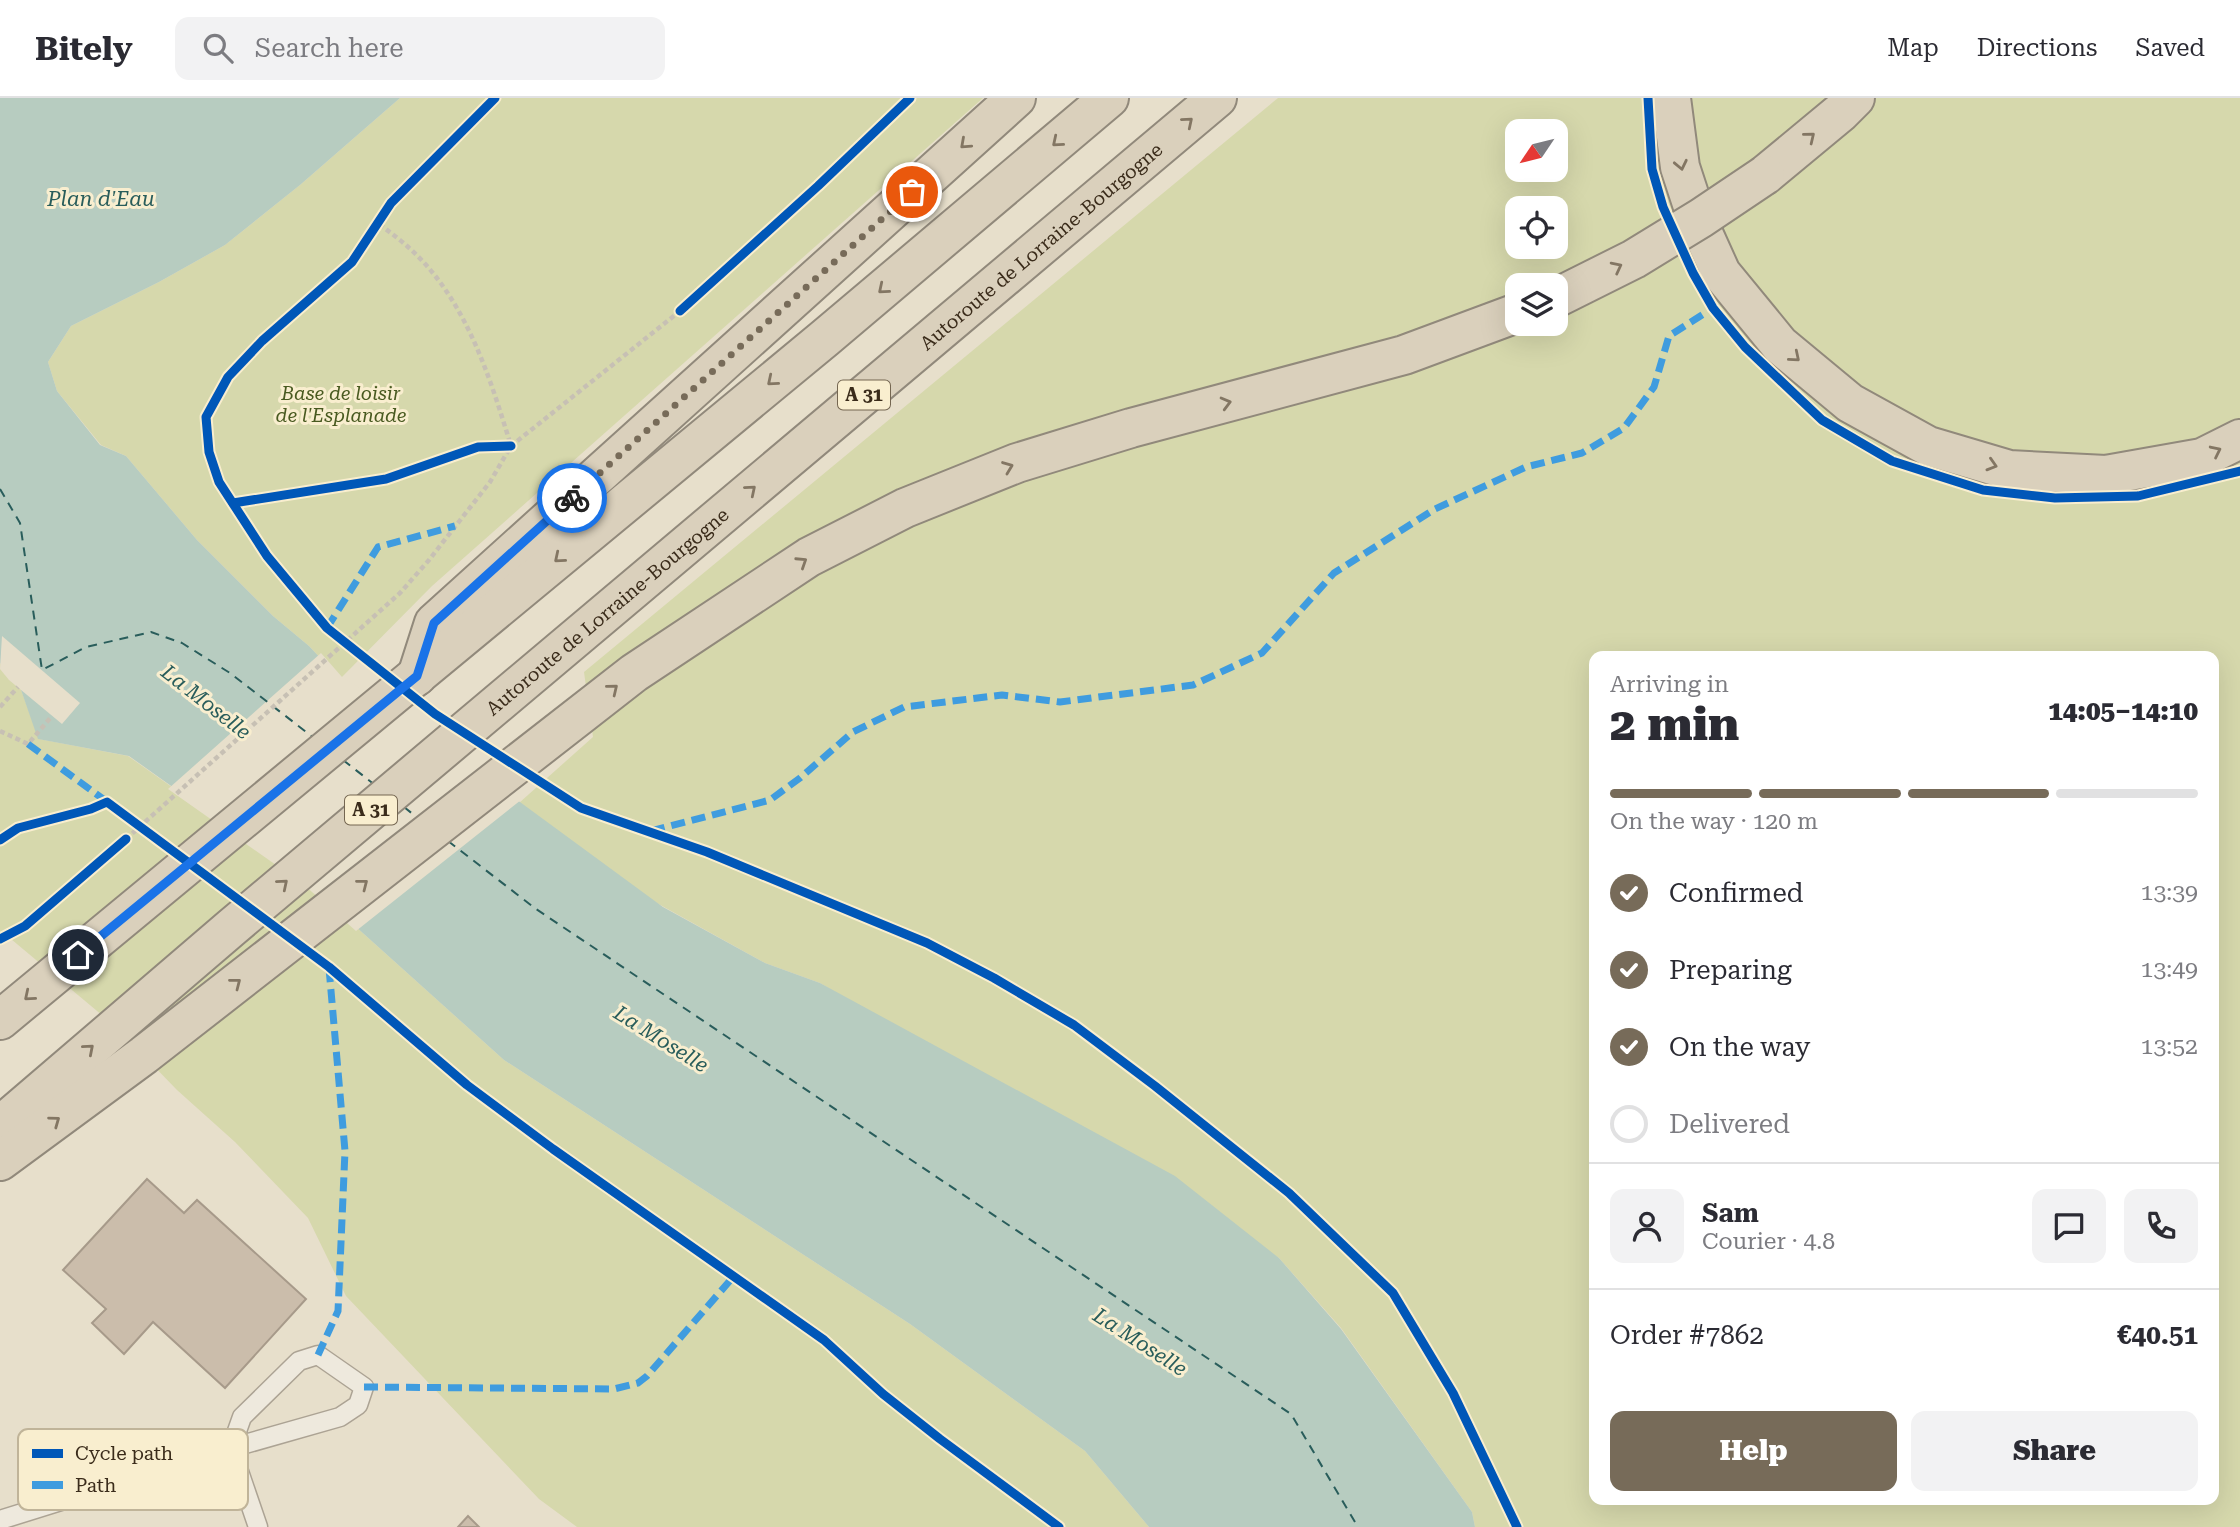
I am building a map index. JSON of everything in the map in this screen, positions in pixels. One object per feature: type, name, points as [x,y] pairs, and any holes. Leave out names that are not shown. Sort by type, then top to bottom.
[{"type":"highway","points":[[417,676],[434,623],[1016,98]]},
{"type":"highway","points":[[0,1020],[814,347],[1109,98]]},
{"type":"highway","name":"Autoroute de Lorraine-Bourgogne","points":[[0,1126],[231,928],[1217,98]]},
{"type":"highway","points":[[1671,98],[1680,167],[1698,222],[1721,273],[1780,345],[1850,403],[1928,446],[2009,470],[2106,475],[2202,458],[2240,439]]},
{"type":"highway","points":[[1568,292],[1634,259],[1765,174],[1841,112],[1854,98]]},
{"type":"highway","points":[[0,1161],[144,1055],[634,673],[809,557],[905,508],[1017,463],[1130,428],[1404,355],[1505,317]]},
{"type":"lane","points":[[238,1429],[242,1417],[299,1361],[318,1355],[364,1387],[358,1405],[340,1418],[248,1443]]},
{"type":"lane","points":[[248,1498],[258,1527]]},
{"type":"lane","points":[[0,1520],[32,1510]]},
{"type":"path","points":[[0,939],[25,926],[126,839],[400,593],[490,482],[510,446],[680,311],[910,98]]},
{"type":"path","points":[[378,223],[409,248],[456,306],[472,335],[486,370],[510,446]]},
{"type":"path","points":[[233,503],[386,479],[478,447],[510,446]]},
{"type":"path","points":[[0,707],[18,687]]},
{"type":"path","points":[[0,731],[28,744],[52,716]]},
{"type":"green space","name":"Base de loisir de l'Esplanade","points":[[400,98],[983,98],[432,586],[340,679],[197,540],[126,456],[101,445],[57,391],[48,362],[71,326],[225,245],[300,185]]},
{"type":"green space","points":[[1278,98],[2240,98],[2240,1527],[1475,1527],[1472,1512],[1341,1328],[1279,1258],[820,983],[765,963],[655,902],[519,803],[593,737],[584,672]]},
{"type":"green space","points":[[0,663],[20,687],[39,739],[128,756],[305,881],[504,1060],[910,1324],[1085,1451],[1149,1527],[577,1527],[539,1499],[346,1296],[308,1218],[235,1142],[177,1090],[115,1026],[5,934],[0,936]]},
{"type":"water","points":[[0,98],[400,98],[300,185],[225,245],[71,326],[48,362],[57,391],[100,445],[126,456],[197,540],[340,679],[430,736],[663,907],[765,963],[820,983],[1175,1176],[1279,1258],[1341,1329],[1472,1512],[1475,1527],[1149,1527],[1085,1451],[910,1324],[504,1060],[305,881],[129,756],[38,739],[20,687],[0,663]]},
{"type":"pier","points":[[2,636],[80,703],[62,724],[9,680],[0,669]]},
{"type":"pier","points":[[321,653],[342,677],[432,733],[521,800],[356,931],[303,884],[168,789]]},
{"type":"building","points":[[147,1179],[184,1213],[197,1200],[306,1299],[225,1388],[153,1322],[124,1354],[92,1323],[106,1309],[63,1270]]},
{"type":"building","points":[[468,1516],[479,1527],[458,1527]]},
{"type":"ferry route","points":[[0,489],[20,523],[42,670],[86,647],[151,632],[182,643],[230,673],[314,738]]},
{"type":"ferry route","points":[[343,760],[375,785]]},
{"type":"ferry route","points":[[404,807],[419,819]]},
{"type":"ferry route","points":[[448,841],[536,909],[1291,1414],[1358,1527]]},
{"type":"marked path","points":[[651,831],[770,800],[853,732],[904,707],[1002,695],[1060,702],[1193,685],[1262,653],[1334,573],[1435,509],[1526,467],[1582,453],[1624,428],[1654,387],[1669,336],[1713,308]]},
{"type":"marked path","points":[[327,628],[378,547],[455,526]]},
{"type":"marked path","points":[[28,744],[110,804]]},
{"type":"marked path","points":[[318,1355],[338,1311],[345,1151],[329,968]]},
{"type":"marked path","points":[[364,1387],[614,1389],[638,1383],[734,1276]]},
{"type":"cycle path","points":[[495,98],[391,203],[352,262],[262,341],[228,377],[206,417],[209,452],[219,482],[267,556],[327,628],[435,714],[581,808],[707,852],[927,943],[1074,1025],[1155,1086],[1289,1193],[1393,1293],[1453,1393],[1517,1527]]},
{"type":"cycle path","points":[[680,311],[910,98]]},
{"type":"cycle path","points":[[1648,98],[1652,169],[1663,207],[1693,273],[1713,308],[1745,347],[1822,420],[1892,461],[1983,490],[2055,498],[2138,496],[2240,471]]},
{"type":"cycle path","points":[[233,503],[386,479],[478,447],[511,446]]},
{"type":"cycle path","points":[[0,840],[18,828],[91,809],[107,802],[329,967],[467,1085],[824,1340],[883,1394],[1059,1527]]},
{"type":"cycle path","points":[[0,939],[25,926],[126,839]]},
{"type":"way so far","points":[[572,498],[912,192]]},
{"type":"route","points":[[78,955],[417,676],[434,623],[572,498]]},
{"type":"water label","name":"Plan d'Eau","points":[[101,199]]},
{"type":"water label","name":"La Moselle","points":[[206,702]]},
{"type":"water label","name":"La Moselle","points":[[661,1039]]},
{"type":"water label","name":"La Moselle","points":[[1140,1342]]}]
